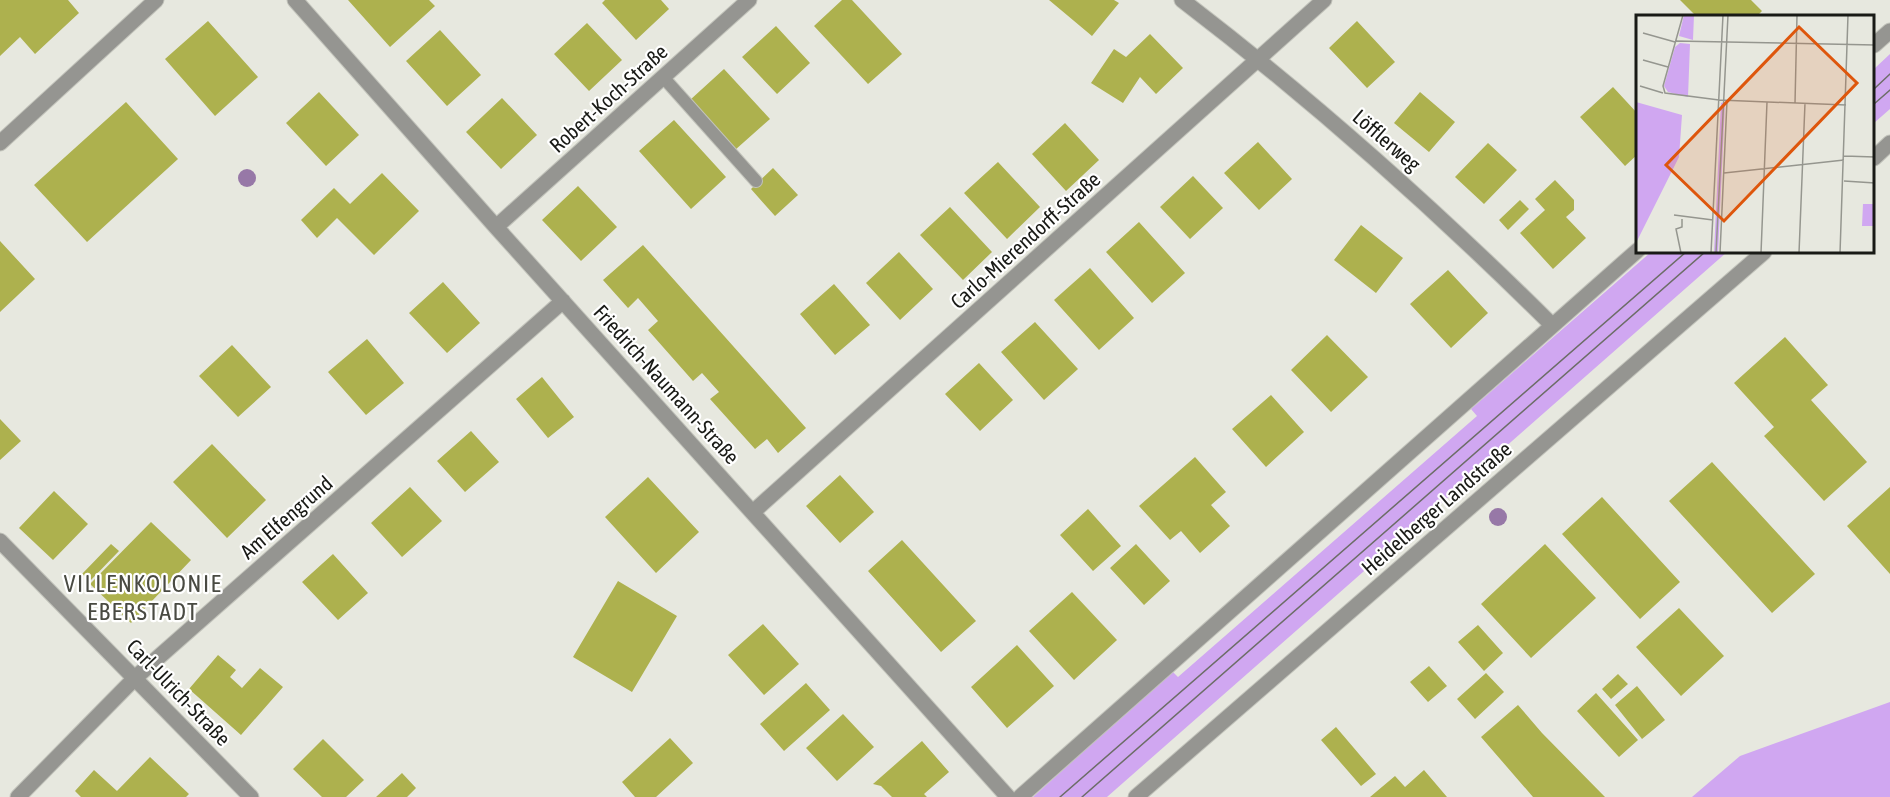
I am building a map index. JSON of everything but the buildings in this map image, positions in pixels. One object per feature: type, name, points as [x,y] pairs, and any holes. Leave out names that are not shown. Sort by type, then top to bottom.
[{"type":"street","points":[[0,143],[156,0]]},
{"type":"street","name":"Friedrich-Naumann-Straße","points":[[295,0],[1008,797]]},
{"type":"street","name":"Robert-Koch-Straße","points":[[496,227],[749,0]]},
{"type":"street","name":"Löfflerweg","points":[[1182,0],[1259,58],[1459,232],[1552,326]]},
{"type":"street","name":"Carlo-Mierendorff-Straße","points":[[754,511],[1324,0]]},
{"type":"street","points":[[1875,44],[1890,31]]},
{"type":"street","points":[[1875,157],[1890,143]]},
{"type":"street","points":[[1020,797],[1636,252]]},
{"type":"street","name":"Heidelberger Landstraße","points":[[1136,797],[1762,254]]},
{"type":"street","name":"Am Elfengrund","points":[[18,797],[136,677],[563,301]]},
{"type":"street","name":"Carl-Ulrich-Straße","points":[[0,541],[136,677],[251,797]]},
{"type":"lane","points":[[663,77],[756,181]]},
{"type":"shaded area","points":[[1890,54],[1890,109],[1875,122],[1875,68]]},
{"type":"shaded area","points":[[1649,254],[1725,254],[1107,797],[1033,797],[1172,671],[1178,677],[1477,416],[1471,409]]},
{"type":"shaded area","points":[[1890,702],[1890,797],[1692,797],[1740,756]]},
{"type":"tram line","points":[[1875,88],[1890,74]]},
{"type":"tram line","points":[[1875,103],[1890,90]]},
{"type":"tram line","points":[[1060,797],[1684,254]]},
{"type":"tram line","points":[[1082,797],[1703,254]]},
{"type":"district","name":"VILLENKOLONIE EBERSTADT","points":[[143,597]]}]
